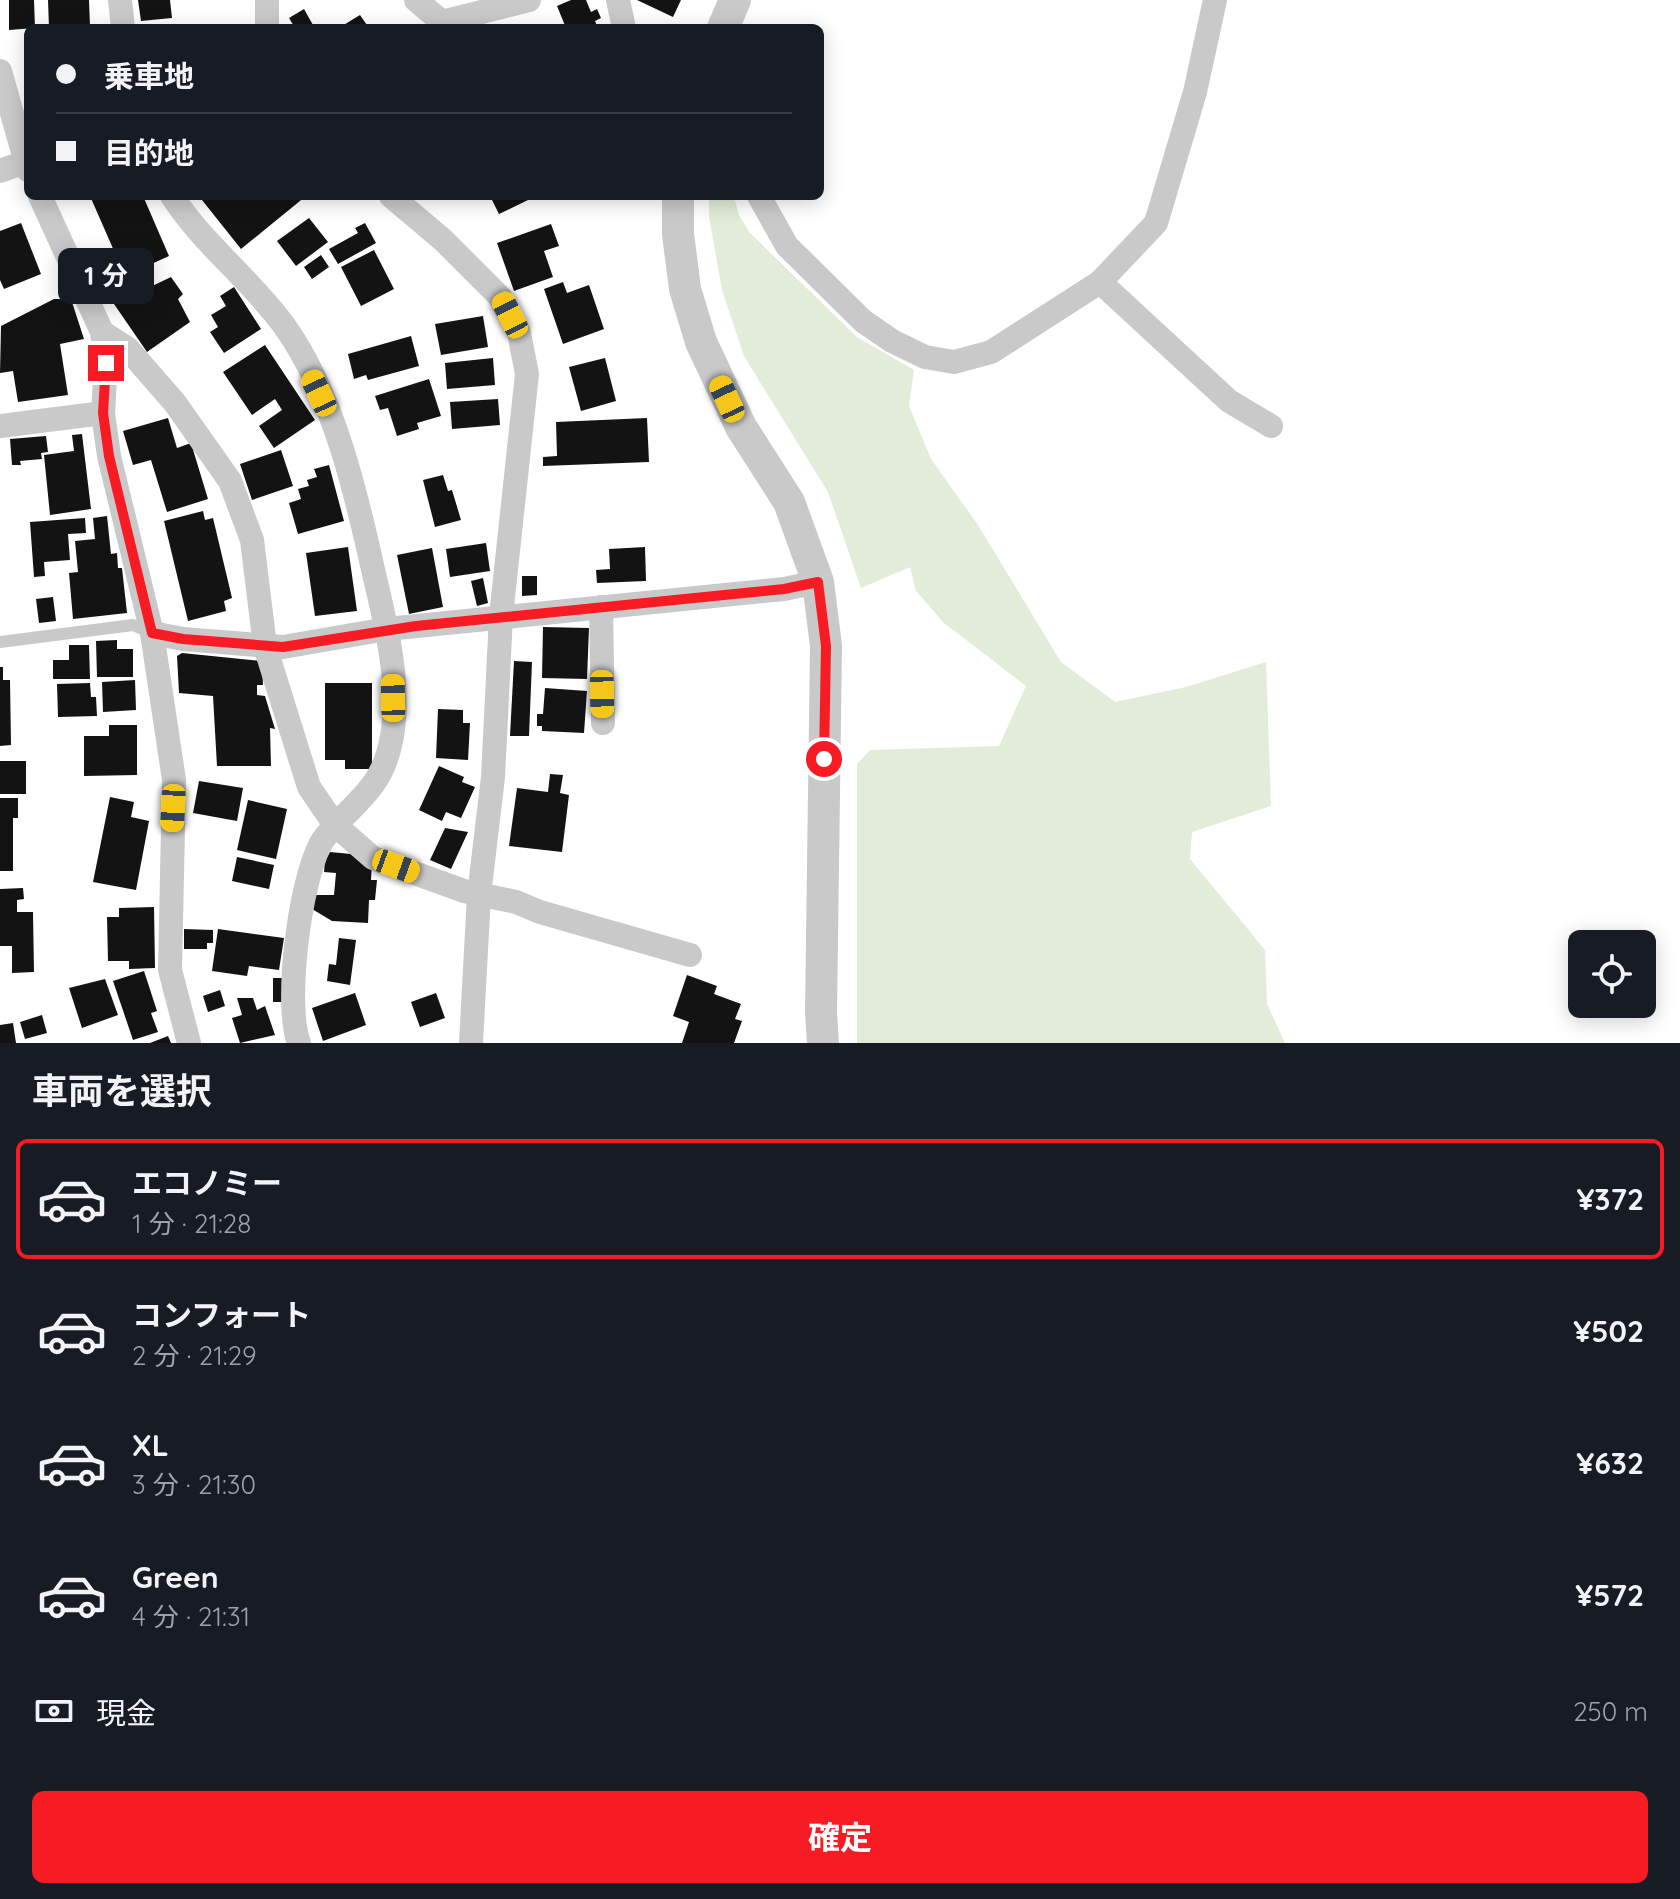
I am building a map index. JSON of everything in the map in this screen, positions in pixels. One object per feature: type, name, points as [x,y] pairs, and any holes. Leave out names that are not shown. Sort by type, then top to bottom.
[{"type":"street","points":[[120,0],[123,24]]},
{"type":"street","points":[[267,0],[267,24]]},
{"type":"street","points":[[416,0],[442,22],[451,22],[504,2],[529,0]]},
{"type":"street","points":[[618,0],[623,24]]},
{"type":"street","points":[[725,24],[735,0]]},
{"type":"street","points":[[761,200],[787,246],[863,321],[892,341],[925,357],[954,362],[991,352],[1100,282],[1156,223],[1195,92],[1215,0]]},
{"type":"street","points":[[0,71],[24,155]]},
{"type":"street","points":[[0,171],[24,166]]},
{"type":"street","points":[[42,200],[102,332],[106,363],[103,413],[109,456],[152,633],[174,780],[170,970],[189,1043]]},
{"type":"street","points":[[175,200],[189,222],[284,326],[308,368],[331,418],[361,517],[387,629],[393,680],[392,737],[376,784],[335,825],[319,846],[296,940],[293,988],[295,1033],[299,1043]]},
{"type":"street","points":[[396,200],[443,240],[500,297],[519,333],[527,374],[501,616],[493,777],[479,895],[471,1043]]},
{"type":"street","points":[[678,200],[678,234],[685,289],[701,342],[741,427],[789,502],[818,582],[826,646],[823,1043]]},
{"type":"street","points":[[1100,282],[1229,401],[1271,426]]},
{"type":"street","points":[[102,332],[127,348],[175,403],[230,481],[252,540],[265,646],[309,787],[335,825],[373,858],[479,895],[516,902],[540,912],[690,955]]},
{"type":"street","points":[[0,426],[103,413]]},
{"type":"street","points":[[152,633],[183,639],[283,647],[387,629],[784,589],[818,582]]},
{"type":"street","points":[[601,607],[603,723]]},
{"type":"lane","points":[[0,642],[133,625],[152,633]]},
{"type":"green space","points":[[709,200],[735,200],[749,232],[857,337],[914,370],[909,406],[931,459],[978,525],[1061,662],[1115,702],[1186,687],[1266,662],[1271,806],[1192,832],[1190,859],[1265,950],[1267,1004],[1285,1043],[857,1043],[857,764],[870,750],[999,746],[1026,686],[944,623],[916,591],[910,567],[861,588],[828,492],[744,356],[722,290],[709,217]]},
{"type":"building","points":[[9,0],[34,0],[35,24],[24,24],[24,29],[9,30]]},
{"type":"building","points":[[48,0],[89,0],[90,24],[49,24]]},
{"type":"building","points":[[138,0],[170,0],[172,18],[141,21]]},
{"type":"building","points":[[571,0],[586,0],[591,12],[597,9],[601,18],[595,21],[596,24],[564,24],[557,6]]},
{"type":"building","points":[[637,0],[681,0],[673,17]]},
{"type":"building","points":[[304,9],[312,24],[293,24],[289,18]]},
{"type":"building","points":[[360,15],[366,24],[345,24]]},
{"type":"building","points":[[92,200],[145,200],[169,256],[125,276]]},
{"type":"building","points":[[202,200],[301,200],[241,249]]},
{"type":"building","points":[[492,200],[528,200],[499,214]]},
{"type":"building","points":[[309,218],[328,242],[296,266],[277,241]]},
{"type":"building","points":[[21,223],[41,274],[4,289],[0,280],[0,231]]},
{"type":"building","points":[[365,223],[376,243],[338,264],[329,249],[358,233],[355,228]]},
{"type":"building","points":[[551,224],[559,246],[544,251],[553,277],[514,291],[497,243]]},
{"type":"building","points":[[374,250],[394,289],[361,306],[341,267]]},
{"type":"building","points":[[321,255],[329,267],[312,279],[304,267]]},
{"type":"building","points":[[171,277],[183,294],[178,299],[190,322],[147,352],[114,304],[142,284],[146,289]]},
{"type":"building","points":[[563,282],[567,293],[589,285],[604,329],[563,344],[544,289]]},
{"type":"building","points":[[234,287],[261,329],[224,353],[210,332],[218,327],[211,315],[226,306],[220,296]]},
{"type":"building","points":[[54,299],[71,299],[84,339],[60,344],[68,395],[18,402],[13,371],[0,373],[1,326]]},
{"type":"building","points":[[483,316],[488,347],[441,355],[435,324]]},
{"type":"building","points":[[411,336],[419,366],[368,380],[366,375],[354,379],[348,354]]},
{"type":"building","points":[[265,345],[315,420],[274,448],[259,426],[282,410],[275,399],[252,415],[223,372]]},
{"type":"building","points":[[493,358],[495,385],[447,389],[445,363]]},
{"type":"building","points":[[605,358],[616,401],[581,411],[569,367]]},
{"type":"building","points":[[429,379],[441,416],[417,423],[419,429],[397,436],[388,408],[380,410],[375,396]]},
{"type":"building","points":[[498,399],[500,425],[452,429],[450,402]]},
{"type":"building","points":[[168,418],[177,448],[191,443],[208,499],[167,512],[151,460],[133,465],[123,431]]},
{"type":"building","points":[[647,418],[649,462],[543,466],[543,457],[557,456],[556,422]]},
{"type":"building","points":[[82,434],[91,509],[50,515],[44,455],[74,451],[72,435]]},
{"type":"building","points":[[46,436],[48,452],[41,453],[42,459],[12,465],[10,439]]},
{"type":"building","points":[[281,450],[293,486],[252,500],[240,464]]},
{"type":"building","points":[[329,465],[344,521],[298,534],[289,503],[301,499],[298,489],[309,486],[307,480],[317,477],[314,469]]},
{"type":"building","points":[[443,475],[448,491],[452,490],[461,520],[435,527],[423,480]]},
{"type":"building","points":[[203,511],[205,520],[213,518],[232,598],[224,601],[226,611],[188,621],[164,521]]},
{"type":"building","points":[[107,516],[111,554],[117,553],[118,568],[122,568],[127,613],[73,619],[69,573],[78,572],[75,541],[95,539],[93,518]]},
{"type":"building","points":[[85,518],[86,533],[68,534],[70,560],[44,562],[45,576],[34,577],[30,522]]},
{"type":"building","points":[[486,543],[490,571],[450,577],[446,549]]},
{"type":"building","points":[[348,547],[357,611],[315,616],[306,553]]},
{"type":"building","points":[[645,547],[646,581],[597,583],[596,570],[610,569],[609,549]]},
{"type":"building","points":[[432,548],[443,607],[409,614],[397,555]]},
{"type":"building","points":[[522,576],[537,576],[537,595],[522,596]]},
{"type":"building","points":[[483,578],[488,603],[477,606],[471,581]]},
{"type":"building","points":[[53,597],[56,621],[39,623],[36,599]]},
{"type":"building","points":[[543,627],[589,628],[587,679],[542,678]]},
{"type":"building","points":[[117,640],[117,649],[133,649],[133,677],[97,677],[96,641]]},
{"type":"building","points":[[69,645],[89,645],[90,679],[53,679],[53,660],[69,660]]},
{"type":"building","points":[[182,653],[262,661],[263,685],[257,685],[257,695],[265,696],[275,729],[270,728],[271,766],[217,766],[213,696],[179,693],[177,656]]},
{"type":"building","points":[[514,661],[532,662],[529,736],[510,736]]},
{"type":"building","points":[[0,667],[3,667],[3,680],[10,680],[11,745],[0,746]]},
{"type":"building","points":[[135,680],[136,710],[103,712],[102,682]]},
{"type":"building","points":[[90,683],[91,697],[96,697],[97,716],[58,717],[57,684]]},
{"type":"building","points":[[325,683],[372,683],[372,769],[345,769],[345,760],[325,760]]},
{"type":"building","points":[[545,688],[587,691],[584,733],[542,731],[542,726],[537,726],[537,714],[543,714]]},
{"type":"building","points":[[438,709],[463,710],[463,723],[470,723],[468,760],[436,758]]},
{"type":"building","points":[[109,725],[137,725],[137,775],[84,776],[84,736],[109,736]]},
{"type":"building","points":[[0,761],[26,761],[26,794],[0,794]]},
{"type":"building","points":[[439,766],[464,777],[462,782],[475,787],[461,818],[446,812],[442,821],[419,810]]},
{"type":"building","points":[[550,774],[563,775],[560,793],[569,795],[562,852],[509,846],[517,788],[548,792]]},
{"type":"building","points":[[199,781],[243,788],[237,821],[193,813]]},
{"type":"building","points":[[110,797],[134,802],[131,817],[149,821],[136,890],[93,882]]},
{"type":"building","points":[[0,798],[18,798],[18,818],[13,818],[13,871],[0,871]]},
{"type":"building","points":[[248,800],[287,809],[276,859],[237,850]]},
{"type":"building","points":[[445,828],[468,832],[451,869],[430,860]]},
{"type":"building","points":[[330,852],[351,854],[372,864],[371,880],[377,880],[375,900],[369,900],[368,923],[332,921],[312,909],[315,895],[334,895],[336,873],[324,872],[325,860]]},
{"type":"building","points":[[237,857],[274,865],[269,889],[232,881]]},
{"type":"building","points":[[23,888],[24,899],[17,900],[17,912],[33,912],[34,972],[12,973],[12,946],[0,946],[0,889]]},
{"type":"building","points":[[154,907],[155,968],[129,969],[129,961],[108,961],[107,917],[119,917],[119,908]]},
{"type":"building","points":[[184,929],[213,930],[213,943],[207,943],[207,949],[184,949]]},
{"type":"building","points":[[218,929],[284,938],[279,970],[249,966],[247,976],[212,971]]},
{"type":"building","points":[[339,938],[356,940],[350,985],[327,981],[329,964],[336,965]]},
{"type":"building","points":[[144,971],[157,1011],[151,1013],[158,1032],[133,1040],[113,981]]},
{"type":"building","points":[[687,975],[717,986],[714,994],[741,1004],[735,1019],[742,1021],[734,1043],[682,1043],[689,1022],[673,1016]]},
{"type":"building","points":[[273,978],[285,978],[285,1002],[273,1002]]},
{"type":"building","points":[[105,979],[118,1015],[82,1028],[69,988]]},
{"type":"building","points":[[220,990],[225,1006],[208,1012],[203,996]]},
{"type":"building","points":[[355,993],[366,1025],[323,1041],[312,1008]]},
{"type":"building","points":[[436,993],[445,1018],[420,1027],[411,1002]]},
{"type":"building","points":[[237,998],[253,998],[257,1010],[265,1006],[275,1035],[240,1043],[232,1018],[242,1015]]},
{"type":"building","points":[[42,1015],[47,1033],[25,1039],[20,1022]]},
{"type":"building","points":[[13,1023],[16,1043],[0,1043],[0,1025]]},
{"type":"building","points":[[168,1036],[171,1043],[150,1043]]},
{"type":"route","points":[[106,363],[103,413],[109,456],[152,633],[183,639],[283,647],[387,629],[784,589],[818,582],[826,646],[824,759]]}]
